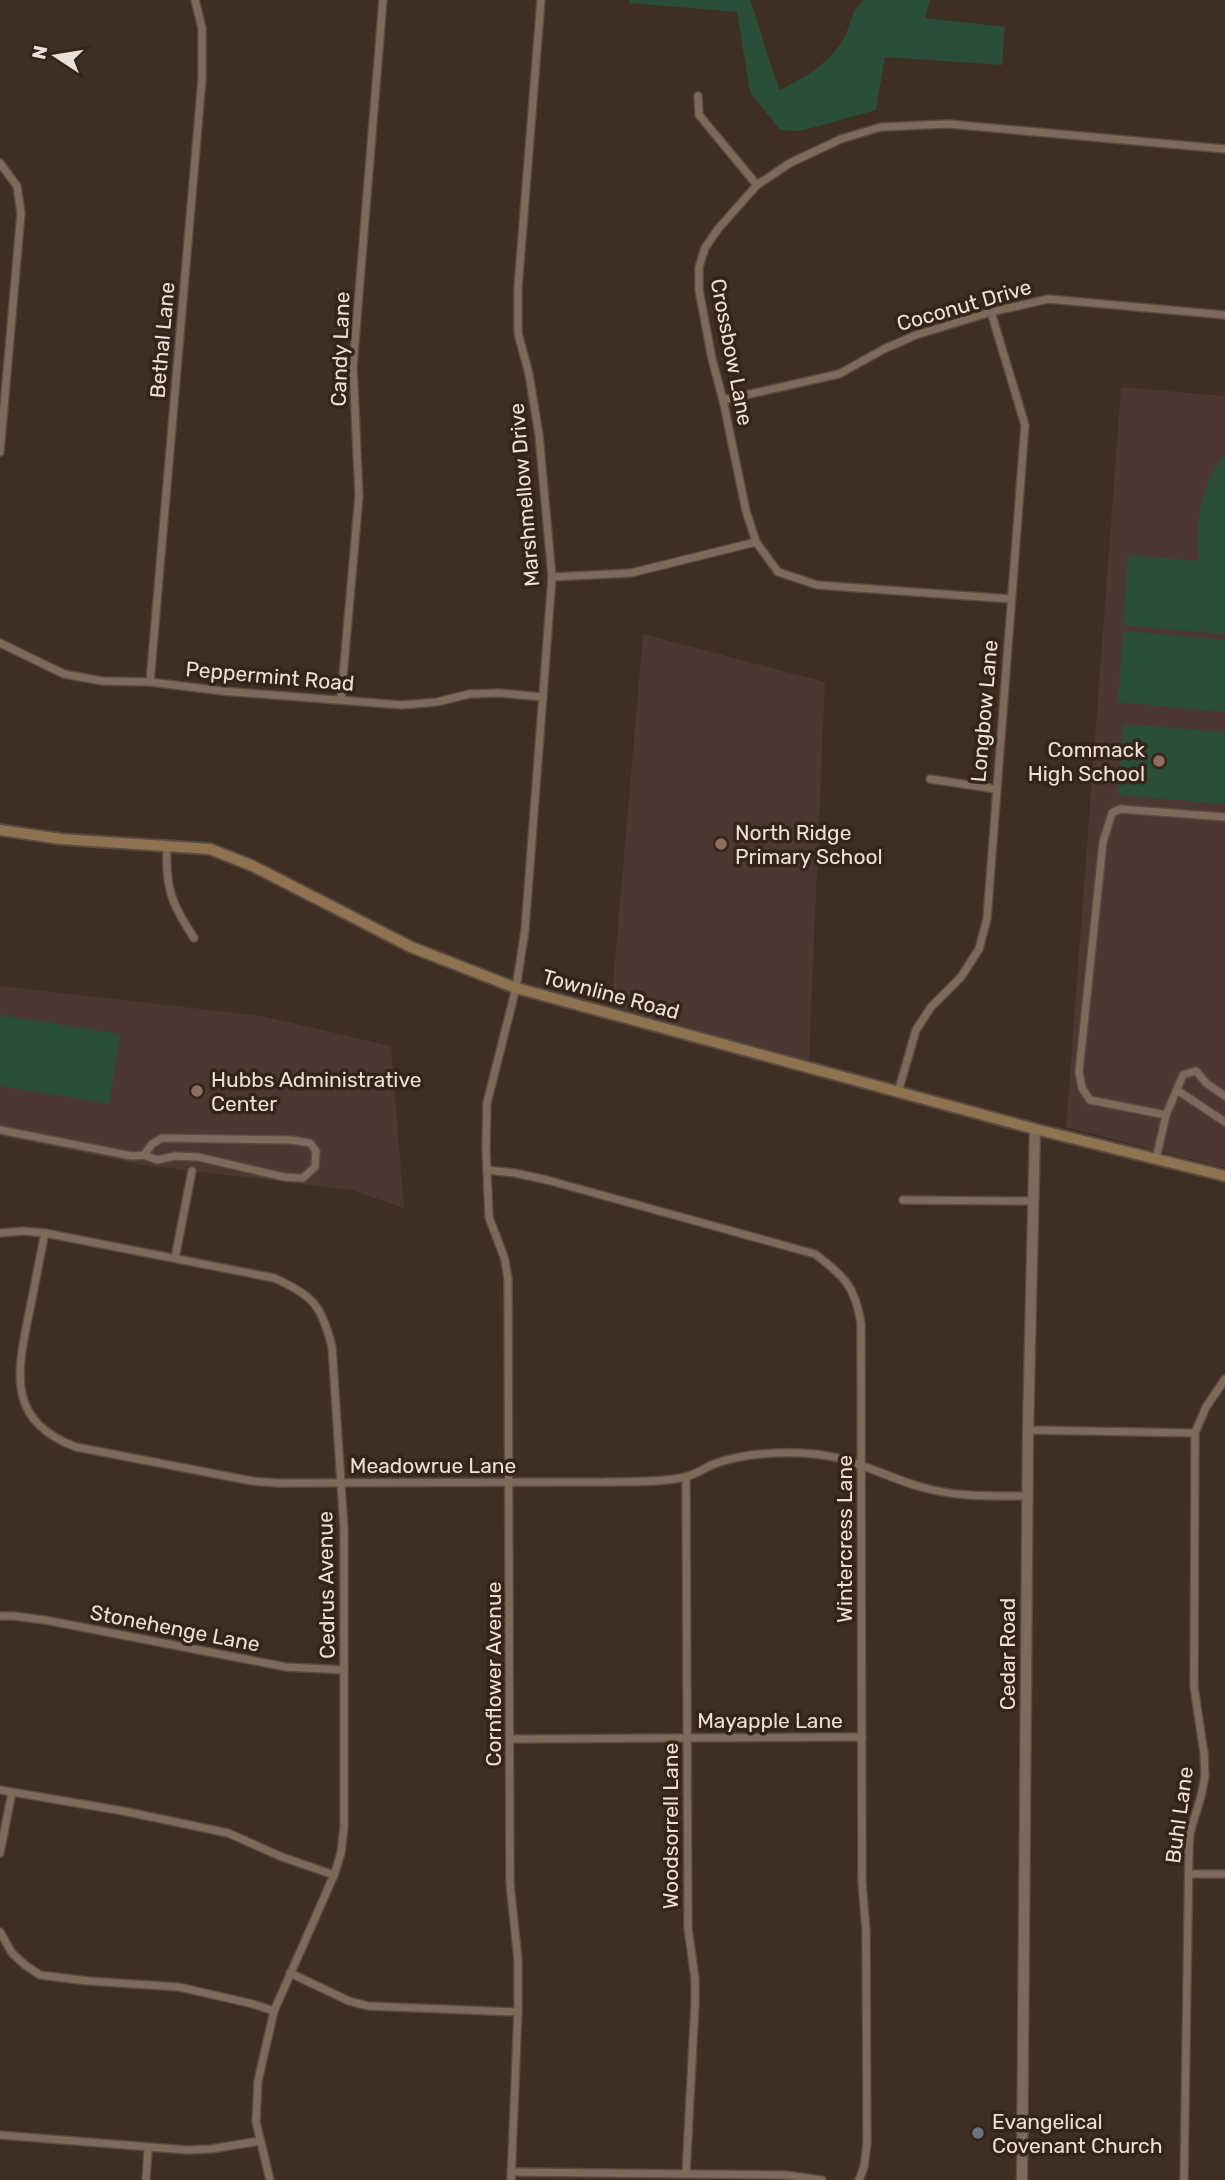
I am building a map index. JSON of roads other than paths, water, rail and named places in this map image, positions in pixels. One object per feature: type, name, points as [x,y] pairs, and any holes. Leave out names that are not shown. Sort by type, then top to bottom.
[{"type":"main road","name":"Townline Road","points":[[0,830],[61,839],[210,849],[253,866],[411,947],[516,988],[1035,1129],[1225,1176]]},
{"type":"street","name":"Bethal Lane","points":[[150,682],[202,79],[202,28],[195,0]]},
{"type":"street","name":"Candy Lane","points":[[341,699],[359,496],[353,366],[383,0]]},
{"type":"street","name":"Marshmellow Drive","points":[[487,1170],[487,1103],[516,988],[526,930],[552,577],[539,435],[529,374],[518,333],[518,288],[541,0]]},
{"type":"street","points":[[698,96],[699,115],[757,185]]},
{"type":"street","name":"Crossbow Lane","points":[[1011,599],[817,585],[778,572],[756,542],[746,511],[701,303],[699,267],[705,248],[757,185],[790,163],[841,139],[881,127],[948,124],[1225,149]]},
{"type":"street","points":[[0,163],[17,186],[21,213],[0,452]]},
{"type":"street","name":"Coconut Drive","points":[[723,400],[839,374],[916,335],[991,312],[1048,299],[1225,315]]},
{"type":"street","name":"Longbow Lane","points":[[898,1092],[916,1030],[931,1007],[961,977],[979,949],[986,919],[1025,425],[991,312]]},
{"type":"street","points":[[552,577],[631,573],[756,542]]},
{"type":"street","name":"Peppermint Road","points":[[0,643],[64,674],[102,681],[150,682],[222,691],[402,705],[437,702],[469,694],[499,693],[543,697]]},
{"type":"street","points":[[930,779],[996,789]]},
{"type":"street","points":[[1166,1115],[1090,1100],[1082,1088],[1079,1072],[1102,842],[1112,813],[1120,808],[1225,817]]},
{"type":"street","points":[[167,845],[166,872],[170,896],[194,938]]},
{"type":"street","points":[[1156,1159],[1166,1115],[1183,1075],[1196,1071],[1206,1083],[1225,1096]]},
{"type":"street","points":[[1177,1090],[1225,1122]]},
{"type":"street","name":"Cedar Road","points":[[1022,2180],[1027,1496],[1035,1129]]},
{"type":"street","points":[[0,1130],[132,1156],[144,1155],[156,1160],[175,1156],[198,1157],[284,1177],[303,1178],[315,1167],[316,1152],[310,1143],[290,1140],[162,1138],[152,1144],[144,1155]]},
{"type":"street","name":"Wintercress Lane","points":[[487,1170],[547,1180],[815,1254],[835,1268],[858,1301],[862,1324],[862,1883],[866,1930],[867,2143],[864,2167],[859,2180]]},
{"type":"street","name":"Cornflower Avenue","points":[[487,1170],[489,1217],[505,1260],[508,1280],[510,1884],[518,1960],[511,2176]]},
{"type":"street","points":[[175,1258],[192,1171]]},
{"type":"street","points":[[903,1200],[1032,1200]]},
{"type":"street","name":"Cedrus Avenue","points":[[0,1233],[45,1233],[274,1278],[299,1289],[315,1304],[326,1324],[332,1347],[344,1529],[344,1827],[341,1853],[334,1875],[274,2011],[258,2081],[256,2122],[270,2180]]},
{"type":"street","name":"Meadowrue Lane","points":[[45,1233],[20,1355],[19,1381],[31,1417],[58,1440],[76,1447],[252,1481],[278,1483],[605,1482],[686,1477],[731,1459],[762,1454],[815,1454],[861,1463],[922,1487],[952,1493],[1027,1496]]},
{"type":"street","name":"Buhl Lane","points":[[1184,2180],[1190,1833],[1205,1776],[1194,1688],[1195,1433],[1206,1407],[1225,1379]]},
{"type":"street","points":[[1028,1430],[1195,1433]]},
{"type":"street","name":"Woodsorrell Lane","points":[[686,1477],[688,1928],[695,1979],[686,2174]]},
{"type":"street","name":"Stonehenge Lane","points":[[0,1616],[44,1620],[286,1667],[344,1670]]},
{"type":"street","name":"Mayapple Lane","points":[[511,1739],[862,1737]]},
{"type":"street","points":[[0,1790],[123,1811],[228,1833],[282,1857],[334,1875]]},
{"type":"street","points":[[0,1853],[12,1792]]},
{"type":"street","points":[[1189,1874],[1225,1874]]},
{"type":"street","points":[[0,1932],[12,1953],[40,1975],[179,1987],[274,2011]]},
{"type":"street","points":[[290,1972],[349,2001],[368,2006],[518,2012]]},
{"type":"street","points":[[0,2135],[148,2148],[211,2149],[260,2141]]},
{"type":"street","points":[[146,2180],[148,2148]]},
{"type":"street","points":[[511,2176],[786,2175],[822,2180]]},
{"type":"place","name":"Commack High School","points":[[1159,761]]},
{"type":"place","name":"North Ridge Primary School","points":[[721,844]]},
{"type":"place","name":"Hubbs Administrative Center","points":[[197,1091]]},
{"type":"place","name":"Evangelical Covenant Church","points":[[978,2133]]}]
